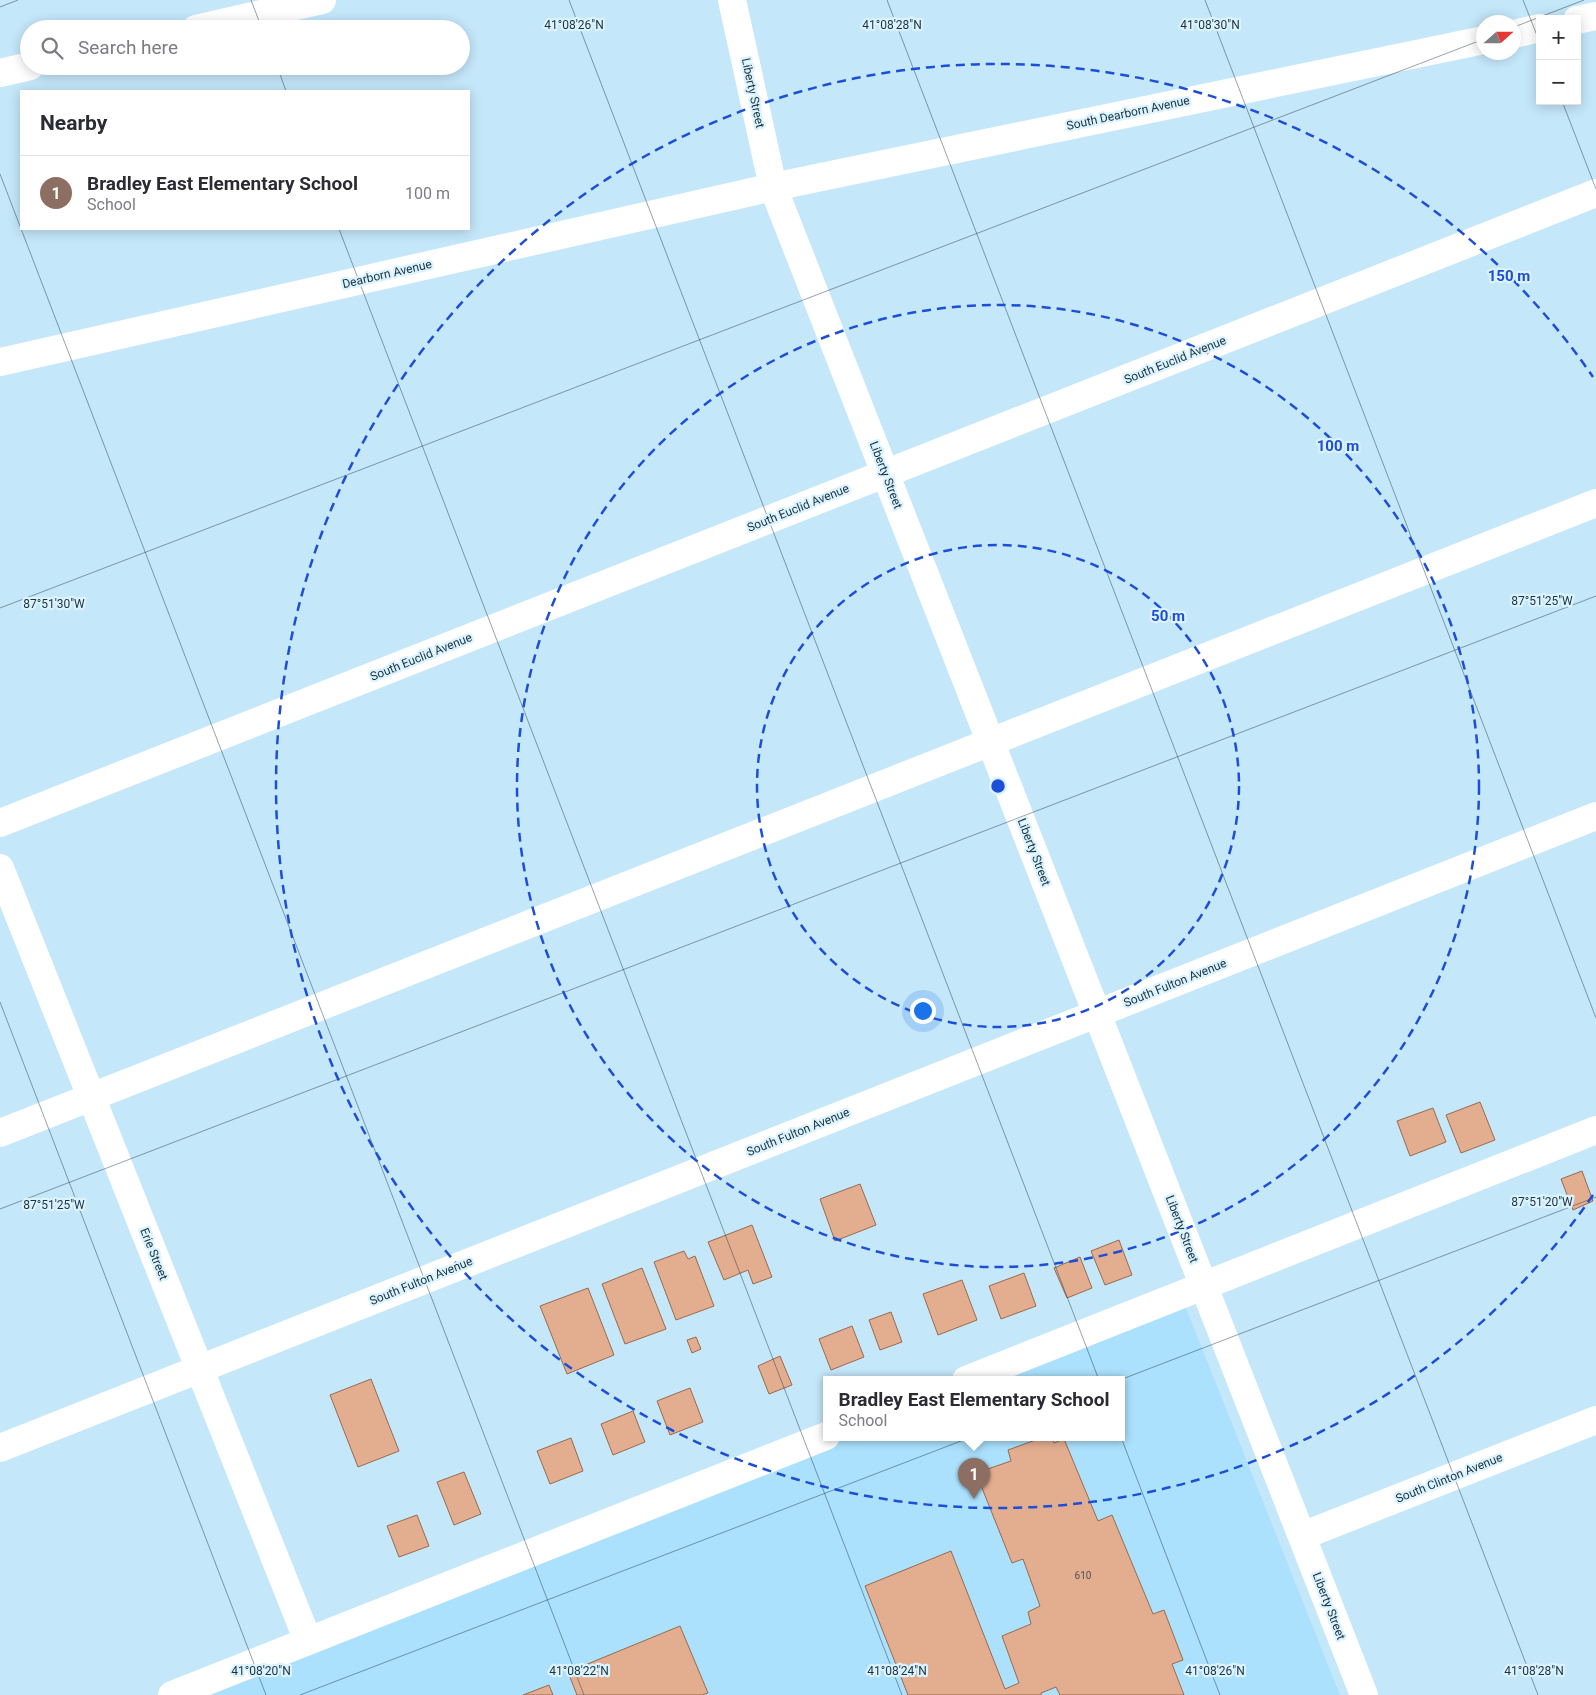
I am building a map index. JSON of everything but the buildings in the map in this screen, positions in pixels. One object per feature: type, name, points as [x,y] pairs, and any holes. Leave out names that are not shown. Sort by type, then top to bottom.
[{"type":"street","points":[[235,20],[322,0]]},
{"type":"street","name":"Liberty Street","points":[[732,0],[773,187],[1364,1695]]},
{"type":"street","points":[[1581,19],[1596,16]]},
{"type":"street","points":[[1521,32],[1536,29]]},
{"type":"street","name":"South Dearborn Avenue","points":[[773,187],[1476,42]]},
{"type":"street","points":[[0,73],[20,68]]},
{"type":"street","name":"Dearborn Avenue","points":[[0,362],[773,187]]},
{"type":"street","name":"South Euclid Avenue","points":[[0,823],[1596,193]]},
{"type":"street","points":[[0,1133],[1596,503]]},
{"type":"street","name":"South Fulton Avenue","points":[[0,1448],[1596,816]]},
{"type":"street","name":"Erie Street","points":[[0,868],[308,1641]]},
{"type":"street","points":[[976,1376],[1596,1130]]},
{"type":"street","name":"South Clinton Avenue","points":[[1302,1536],[1596,1420]]},
{"type":"street","points":[[172,1695],[823,1437]]},
{"type":"shaded area","points":[[1184,1303],[1340,1695],[188,1695],[834,1441],[1125,1441],[1125,1376],[998,1376]]},
{"type":"place","name":"Bradley East Elementary School","points":[[974,1499]]}]
